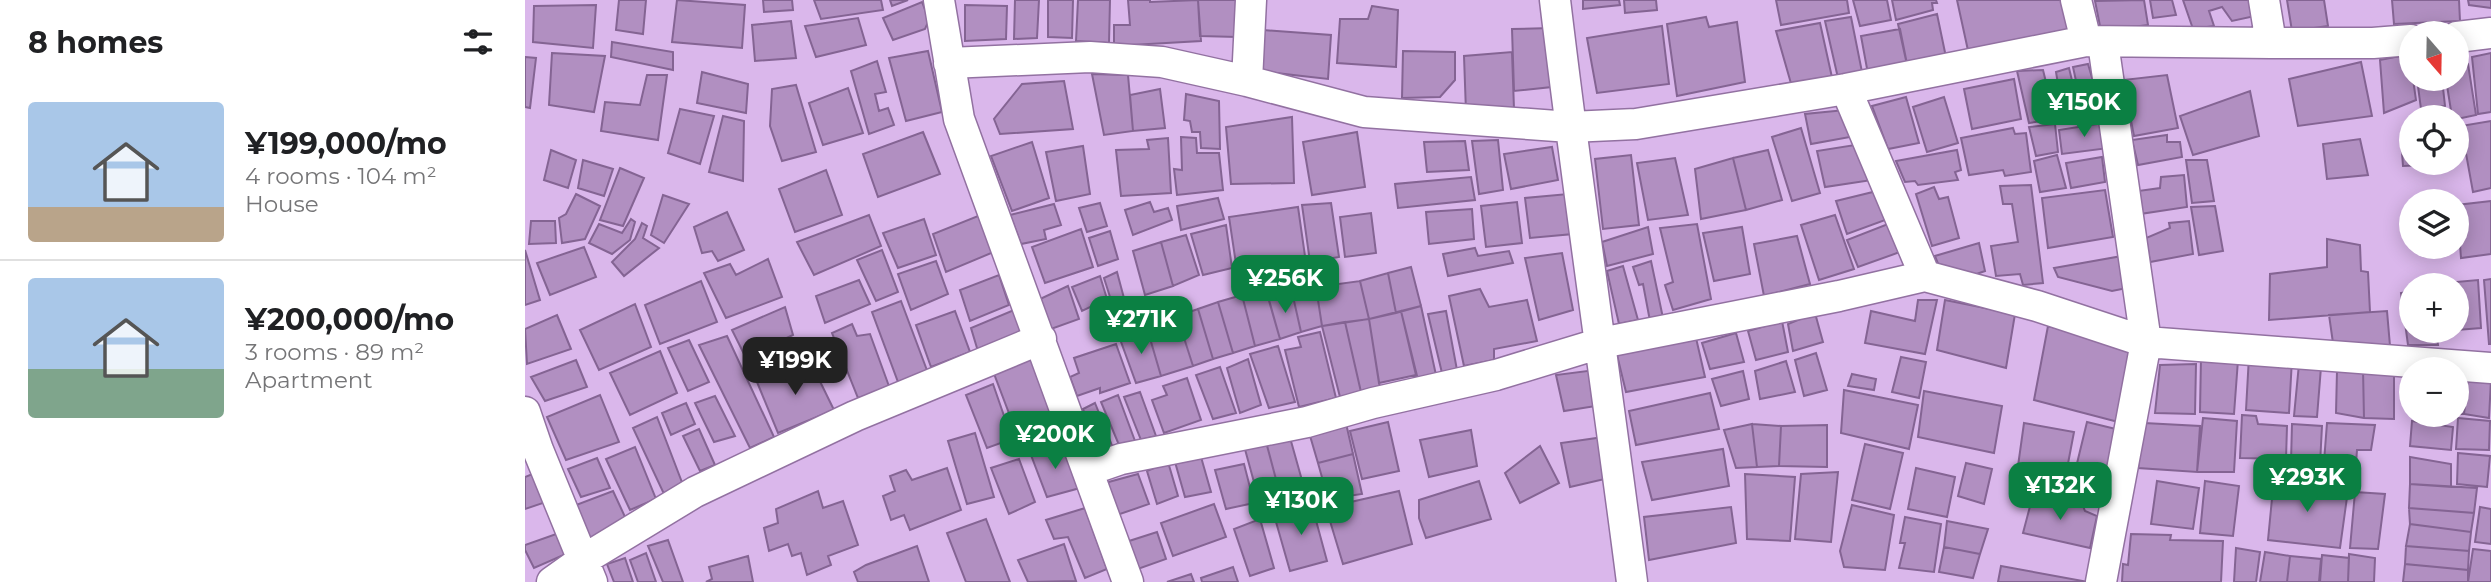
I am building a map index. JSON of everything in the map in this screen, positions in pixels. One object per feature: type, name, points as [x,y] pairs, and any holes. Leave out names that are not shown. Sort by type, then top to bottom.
[{"type":"street","points":[[939,0],[959,119],[1089,470],[1120,579]]},
{"type":"street","points":[[1247,81],[1251,0]]},
{"type":"street","points":[[1555,0],[1632,582]]},
{"type":"street","points":[[2076,0],[2094,42],[2146,342],[2101,582]]},
{"type":"street","points":[[2265,0],[2271,43]]},
{"type":"street","points":[[2469,36],[2491,33]]},
{"type":"street","points":[[949,63],[1090,57],[1163,62],[1364,112],[1570,127],[1636,124],[1846,89],[2094,42],[2399,41]]},
{"type":"street","points":[[1846,89],[1925,276]]},
{"type":"street","points":[[1089,470],[1121,459],[1307,422],[1373,403],[1458,385],[1601,342],[1839,296],[1925,276],[2037,306],[2146,342],[2491,368]]},
{"type":"street","points":[[552,582],[587,571],[695,492],[855,416],[1041,339]]},
{"type":"street","points":[[525,412],[587,571]]},
{"type":"building","points":[[619,0],[646,0],[643,34],[616,30]]},
{"type":"building","points":[[677,0],[745,5],[742,48],[672,42]]},
{"type":"building","points":[[763,0],[792,0],[793,10],[764,12]]},
{"type":"building","points":[[814,0],[881,0],[883,10],[821,19]]},
{"type":"building","points":[[890,0],[908,0],[892,6]]},
{"type":"building","points":[[1015,0],[1039,0],[1037,38],[1014,39]]},
{"type":"building","points":[[1048,0],[1073,0],[1072,38],[1048,37]]},
{"type":"building","points":[[1078,0],[1110,0],[1109,43],[1076,41]]},
{"type":"building","points":[[1128,0],[1198,0],[1201,41],[1114,46],[1114,25],[1130,25]]},
{"type":"building","points":[[1198,0],[1238,0],[1237,37],[1200,36]]},
{"type":"building","points":[[1583,0],[1619,0],[1620,5],[1583,9]]},
{"type":"building","points":[[1624,0],[1656,0],[1657,10],[1625,13]]},
{"type":"building","points":[[1776,0],[1847,0],[1849,13],[1781,25]]},
{"type":"building","points":[[1853,0],[1887,0],[1891,20],[1860,26]]},
{"type":"building","points":[[1892,0],[1936,0],[1937,3],[1932,3],[1933,10],[1896,20]]},
{"type":"building","points":[[1957,0],[2068,0],[2076,34],[1969,55]]},
{"type":"building","points":[[2144,0],[2148,25],[2101,31],[2095,1]]},
{"type":"building","points":[[2150,0],[2172,0],[2176,15],[2153,18]]},
{"type":"building","points":[[2183,0],[2253,0],[2255,16],[2232,21],[2222,7],[2209,11],[2214,26],[2193,29]]},
{"type":"building","points":[[2287,0],[2324,0],[2328,26],[2292,31]]},
{"type":"building","points":[[2392,0],[2459,0],[2460,21],[2399,21],[2399,24],[2394,24]]},
{"type":"building","points":[[2468,0],[2491,0],[2491,8],[2469,5]]},
{"type":"building","points":[[922,2],[929,20],[925,29],[893,40],[883,18]]},
{"type":"building","points":[[596,5],[593,48],[533,42],[534,6]]},
{"type":"building","points":[[965,5],[1007,6],[1006,39],[965,41]]},
{"type":"building","points":[[1372,6],[1398,10],[1396,67],[1337,63],[1340,19],[1368,19]]},
{"type":"building","points":[[1937,14],[1947,62],[1908,69],[1898,24]]},
{"type":"building","points":[[1706,17],[1709,27],[1737,22],[1745,82],[1677,96],[1667,24]]},
{"type":"building","points":[[1851,17],[1862,72],[1838,78],[1825,21]]},
{"type":"building","points":[[858,18],[866,45],[816,57],[805,26]]},
{"type":"building","points":[[791,21],[796,58],[755,61],[752,25]]},
{"type":"building","points":[[1820,23],[1833,82],[1792,87],[1776,31]]},
{"type":"building","points":[[1662,26],[1669,84],[1597,93],[1587,38]]},
{"type":"building","points":[[1551,28],[1561,86],[1514,91],[1512,29]]},
{"type":"building","points":[[1900,29],[1907,64],[1868,74],[1861,36]]},
{"type":"building","points":[[1263,30],[1331,35],[1328,79],[1258,71]]},
{"type":"building","points":[[612,42],[673,52],[673,70],[611,57]]},
{"type":"building","points":[[928,51],[942,112],[906,121],[889,58]]},
{"type":"building","points":[[1403,51],[1455,52],[1455,80],[1440,97],[1402,98]]},
{"type":"building","points":[[1512,52],[1514,109],[1466,112],[1464,56]]},
{"type":"building","points":[[552,53],[605,56],[594,112],[549,105]]},
{"type":"building","points":[[2491,53],[2491,112],[2478,114],[2472,57]]},
{"type":"building","points":[[2399,56],[2399,91],[2415,91],[2416,100],[2384,113],[2380,60]]},
{"type":"building","points":[[525,57],[536,58],[530,108],[525,107]]},
{"type":"building","points":[[877,61],[886,92],[875,94],[879,111],[888,108],[894,125],[869,134],[851,71]]},
{"type":"building","points":[[2361,62],[2372,116],[2298,126],[2289,79]]},
{"type":"building","points":[[2088,64],[2093,81],[2100,81],[2105,108],[2083,113],[2073,67]]},
{"type":"building","points":[[2069,68],[2080,114],[2055,119],[2050,93],[2059,90],[2056,72]]},
{"type":"building","points":[[2043,70],[2055,119],[2029,123],[2017,71]]},
{"type":"building","points":[[2469,70],[2476,115],[2469,116],[2469,105],[2450,105],[2448,91],[2469,91]]},
{"type":"building","points":[[702,72],[748,84],[746,113],[697,103]]},
{"type":"building","points":[[1092,74],[1128,75],[1133,131],[1104,135]]},
{"type":"building","points":[[647,75],[667,75],[658,140],[601,131],[605,102],[640,105]]},
{"type":"building","points":[[2167,75],[2178,128],[2134,136],[2123,80]]},
{"type":"building","points":[[2014,79],[2021,119],[1972,129],[1964,89]]},
{"type":"building","points":[[1064,81],[1073,129],[1000,134],[994,119],[1022,84]]},
{"type":"building","points":[[796,85],[816,152],[782,161],[770,126],[772,89]]},
{"type":"building","points":[[848,88],[863,133],[823,145],[809,103]]},
{"type":"building","points":[[1160,89],[1165,128],[1133,131],[1130,95]]},
{"type":"building","points":[[2250,91],[2259,136],[2193,155],[2180,116]]},
{"type":"building","points":[[2419,91],[2443,91],[2445,105],[2420,105]]},
{"type":"building","points":[[1186,94],[1219,101],[1220,149],[1201,148],[1200,132],[1192,132],[1190,121],[1184,120]]},
{"type":"building","points":[[1906,97],[1919,143],[1888,149],[1872,106]]},
{"type":"building","points":[[1944,97],[1958,143],[1927,152],[1913,107]]},
{"type":"building","points":[[680,109],[714,116],[700,164],[668,153]]},
{"type":"building","points":[[1845,110],[1850,137],[1811,144],[1805,114]]},
{"type":"building","points":[[723,116],[744,121],[743,181],[709,172]]},
{"type":"building","points":[[1292,117],[1294,183],[1231,184],[1226,127]]},
{"type":"building","points":[[2491,121],[2491,188],[2473,192],[2469,170],[2469,125]]},
{"type":"building","points":[[2104,123],[2109,148],[2062,154],[2059,130]]},
{"type":"building","points":[[2055,124],[2058,152],[2036,156],[2029,127]]},
{"type":"building","points":[[1801,128],[1820,193],[1792,201],[1772,137]]},
{"type":"building","points":[[2013,128],[2015,134],[2026,133],[2031,172],[2005,176],[2003,170],[1969,175],[1961,138]]},
{"type":"building","points":[[923,132],[940,174],[878,197],[863,154]]},
{"type":"building","points":[[1357,132],[1365,187],[1312,195],[1303,142]]},
{"type":"building","points":[[2167,135],[2167,142],[2180,142],[2182,157],[2138,165],[2132,140]]},
{"type":"building","points":[[1181,137],[1196,138],[1197,153],[1219,153],[1223,190],[1177,195],[1174,169],[1182,170]]},
{"type":"building","points":[[1168,138],[1171,193],[1121,196],[1116,150],[1149,149],[1147,140]]},
{"type":"building","points":[[2360,139],[2368,175],[2327,179],[2323,144]]},
{"type":"building","points":[[1498,140],[1503,190],[1479,194],[1472,141]]},
{"type":"building","points":[[1465,141],[1469,170],[1427,172],[1424,142]]},
{"type":"building","points":[[1032,142],[1049,198],[1012,211],[991,156]]},
{"type":"building","points":[[1861,144],[1872,180],[1825,187],[1817,151]]},
{"type":"building","points":[[1083,146],[1090,194],[1056,201],[1046,152]]},
{"type":"building","points":[[1552,147],[1558,180],[1511,189],[1504,154]]},
{"type":"building","points":[[551,150],[576,160],[568,188],[544,180]]},
{"type":"building","points":[[1768,150],[1782,200],[1746,210],[1733,158]]},
{"type":"building","points":[[1957,150],[1961,170],[1955,172],[1958,180],[1918,185],[1915,181],[1905,182],[1896,161]]},
{"type":"building","points":[[1631,155],[1639,225],[1603,229],[1595,159]]},
{"type":"building","points":[[2057,155],[2066,188],[2040,192],[2034,161]]},
{"type":"building","points":[[2102,157],[2105,182],[2071,188],[2066,163]]},
{"type":"building","points":[[1675,158],[1688,215],[1648,220],[1637,163]]},
{"type":"building","points":[[1733,158],[1746,210],[1701,219],[1695,169]]},
{"type":"building","points":[[583,160],[613,169],[604,196],[578,188]]},
{"type":"building","points":[[2186,160],[2207,160],[2214,201],[2192,203]]},
{"type":"building","points":[[620,168],[644,178],[623,226],[600,220]]},
{"type":"building","points":[[826,170],[842,215],[795,232],[779,189]]},
{"type":"building","points":[[2184,175],[2187,207],[2140,214],[2138,191],[2160,188],[2161,177]]},
{"type":"building","points":[[1471,177],[1475,200],[1398,208],[1395,184]]},
{"type":"building","points":[[2031,185],[2043,283],[2023,285],[2020,274],[1996,276],[1991,246],[2018,242],[2012,204],[2003,204],[2000,186]]},
{"type":"building","points":[[1934,187],[1939,199],[1948,197],[1959,238],[1932,246],[1916,194]]},
{"type":"building","points":[[2105,190],[2113,237],[2048,248],[2042,198]]},
{"type":"building","points":[[1877,191],[1888,219],[1847,234],[1836,201]]},
{"type":"building","points":[[576,194],[600,206],[585,239],[562,243],[559,218],[566,214]]},
{"type":"building","points":[[1568,194],[1573,234],[1530,238],[1525,198]]},
{"type":"building","points":[[663,195],[689,204],[664,243],[651,235]]},
{"type":"building","points":[[1218,198],[1224,219],[1181,230],[1177,206]]},
{"type":"building","points":[[2491,201],[2491,254],[2469,257],[2469,204]]},
{"type":"building","points":[[1150,202],[1154,212],[1168,208],[1172,220],[1133,235],[1125,210]]},
{"type":"building","points":[[1517,202],[1522,243],[1486,247],[1481,206]]},
{"type":"building","points":[[1100,203],[1107,226],[1087,232],[1079,208]]},
{"type":"building","points":[[1331,203],[1339,257],[1310,262],[1302,205]]},
{"type":"building","points":[[1054,204],[1061,225],[1044,230],[1046,239],[1021,244],[1010,215]]},
{"type":"building","points":[[2215,206],[2223,251],[2199,255],[2191,207]]},
{"type":"building","points":[[1298,207],[1305,256],[1236,264],[1229,217]]},
{"type":"building","points":[[1472,209],[1474,239],[1429,244],[1426,212]]},
{"type":"building","points":[[727,212],[744,250],[718,261],[712,251],[702,253],[694,227]]},
{"type":"building","points":[[1371,213],[1376,253],[1345,257],[1340,217]]},
{"type":"building","points":[[983,214],[996,251],[946,272],[933,234]]},
{"type":"building","points":[[869,215],[881,246],[814,275],[797,242]]},
{"type":"building","points":[[1835,215],[1854,269],[1819,280],[1801,225]]},
{"type":"building","points":[[631,219],[635,222],[630,240],[612,254],[589,243],[599,224],[622,233]]},
{"type":"building","points":[[924,219],[936,255],[898,268],[883,233]]},
{"type":"building","points":[[531,221],[555,221],[556,243],[529,244]]},
{"type":"building","points":[[2189,221],[2193,254],[2150,262],[2146,238],[2170,228],[2169,223]]},
{"type":"building","points":[[642,223],[647,226],[643,238],[659,248],[624,276],[612,262],[635,239]]},
{"type":"building","points":[[1697,224],[1711,299],[1673,310],[1665,285],[1673,282],[1660,228]]},
{"type":"building","points":[[1888,224],[1900,252],[1858,267],[1847,240]]},
{"type":"building","points":[[1226,225],[1232,268],[1203,275],[1191,234]]},
{"type":"building","points":[[1648,227],[1653,254],[1607,266],[1602,242]]},
{"type":"building","points":[[1742,227],[1750,274],[1714,281],[1703,233]]},
{"type":"building","points":[[1081,229],[1093,267],[1045,283],[1032,247]]},
{"type":"building","points":[[1110,231],[1118,259],[1098,266],[1089,238]]},
{"type":"building","points":[[1186,235],[1199,275],[1173,286],[1161,242]]},
{"type":"building","points":[[1797,236],[1810,284],[1764,296],[1754,244]]},
{"type":"building","points":[[2327,239],[2360,245],[2361,271],[2368,272],[2370,312],[2269,320],[2270,274],[2327,267]]},
{"type":"building","points":[[1161,242],[1173,286],[1145,295],[1133,251]]},
{"type":"building","points":[[1979,243],[1985,271],[1971,276],[1939,266],[1935,256]]},
{"type":"building","points":[[584,247],[596,277],[550,295],[537,263]]},
{"type":"building","points":[[1475,248],[1478,256],[1509,251],[1513,263],[1448,276],[1443,254]]},
{"type":"building","points":[[525,250],[540,300],[525,305]]},
{"type":"building","points":[[882,250],[898,292],[876,301],[857,260]]},
{"type":"building","points":[[1562,253],[1573,310],[1539,320],[1525,258]]},
{"type":"building","points":[[2122,256],[2127,288],[2112,291],[2058,277],[2054,268]]},
{"type":"building","points":[[768,259],[782,297],[726,318],[704,273],[730,264],[736,275]]},
{"type":"building","points":[[936,261],[948,294],[911,310],[898,274]]},
{"type":"building","points":[[1651,261],[1663,318],[1650,321],[1643,284],[1639,285],[1633,267]]},
{"type":"building","points":[[1623,266],[1638,320],[1619,324],[1607,271]]},
{"type":"building","points":[[1411,267],[1421,306],[1396,313],[1388,273]]},
{"type":"building","points":[[1117,272],[1125,302],[1102,312],[1099,304],[1111,300],[1104,278]]},
{"type":"building","points":[[1388,273],[1396,313],[1369,319],[1360,281]]},
{"type":"building","points":[[999,275],[1009,305],[970,321],[960,290]]},
{"type":"building","points":[[1100,276],[1107,299],[1082,311],[1072,287]]},
{"type":"building","points":[[2491,279],[2491,344],[2489,344],[2484,280]]},
{"type":"building","points":[[859,280],[870,304],[825,323],[816,296]]},
{"type":"building","points":[[2478,280],[2481,328],[2469,329],[2469,281]]},
{"type":"building","points":[[701,281],[717,322],[660,344],[645,305]]},
{"type":"building","points":[[1360,281],[1369,319],[1322,326],[1316,287]]},
{"type":"building","points":[[1068,286],[1079,319],[1051,329],[1040,299]]},
{"type":"building","points":[[1265,287],[1280,339],[1255,346],[1242,295]]},
{"type":"building","points":[[1316,287],[1322,326],[1301,332],[1292,292]]},
{"type":"building","points":[[1480,289],[1489,307],[1527,300],[1537,341],[1494,349],[1494,360],[1464,366],[1449,296]]},
{"type":"building","points":[[1292,292],[1301,332],[1280,339],[1269,300]]},
{"type":"building","points":[[1242,295],[1255,346],[1233,353],[1218,302]]},
{"type":"building","points":[[1918,300],[1937,300],[1925,354],[1865,343],[1871,311],[1915,321]]},
{"type":"building","points":[[1945,300],[2015,314],[2006,368],[1937,350]]},
{"type":"building","points":[[901,301],[928,373],[898,382],[872,312]]},
{"type":"building","points":[[1218,302],[1233,353],[1213,359],[1198,309]]},
{"type":"building","points":[[635,304],[651,347],[599,370],[580,330]]},
{"type":"building","points":[[1421,306],[1436,375],[1418,380],[1401,311]]},
{"type":"building","points":[[785,307],[793,335],[778,342],[785,357],[751,368],[732,330]]},
{"type":"building","points":[[1019,308],[1032,338],[980,358],[971,328]]},
{"type":"building","points":[[1198,309],[1213,359],[1193,366],[1177,316]]},
{"type":"building","points":[[955,311],[970,352],[931,367],[916,325]]},
{"type":"building","points":[[1401,311],[1416,375],[1379,383],[1369,319]]},
{"type":"building","points":[[1446,311],[1457,370],[1442,373],[1428,314]]},
{"type":"building","points":[[2387,311],[2390,346],[2333,343],[2329,315]]},
{"type":"building","points":[[1815,313],[1823,342],[1793,351],[1788,324]]},
{"type":"building","points":[[557,315],[571,349],[527,364],[525,329]]},
{"type":"building","points":[[1177,316],[1193,366],[1161,376],[1147,328]]},
{"type":"building","points":[[1369,319],[1380,388],[1361,392],[1345,322]]},
{"type":"building","points":[[1782,321],[1788,352],[1756,360],[1748,331]]},
{"type":"building","points":[[1345,322],[1361,392],[1340,397],[1322,326]]},
{"type":"building","points":[[852,324],[857,336],[870,334],[890,389],[858,398],[832,333]]},
{"type":"building","points":[[2048,326],[2136,348],[2122,423],[2034,400]]},
{"type":"building","points":[[1147,328],[1161,376],[1136,383],[1120,339]]},
{"type":"building","points":[[1320,332],[1336,398],[1299,407],[1285,350],[1301,347],[1298,337]]},
{"type":"building","points":[[1736,333],[1744,362],[1710,369],[1702,343]]},
{"type":"building","points":[[727,336],[774,437],[750,448],[699,345]]},
{"type":"building","points":[[1696,338],[1705,377],[1626,392],[1617,355]]},
{"type":"building","points":[[689,340],[709,382],[688,391],[668,348]]},
{"type":"building","points":[[2408,343],[2438,345],[2408,345]]},
{"type":"building","points":[[1116,344],[1130,383],[1100,393],[1100,388],[1077,396],[1070,377],[1079,373],[1074,358]]},
{"type":"building","points":[[1278,346],[1295,402],[1269,408],[1250,354]]},
{"type":"building","points":[[660,351],[677,393],[630,415],[610,373]]},
{"type":"building","points":[[1816,353],[1827,390],[1804,396],[1795,360]]},
{"type":"building","points":[[1036,356],[1060,423],[1018,437],[993,371]]},
{"type":"building","points":[[2249,356],[2292,359],[2289,413],[2246,410]]},
{"type":"building","points":[[1901,357],[1926,362],[1919,398],[1892,392]]},
{"type":"building","points":[[2201,357],[2238,360],[2234,414],[2200,412]]},
{"type":"building","points":[[1248,359],[1261,405],[1240,413],[1227,368]]},
{"type":"building","points":[[576,360],[587,387],[545,401],[531,377]]},
{"type":"building","points":[[810,361],[834,410],[778,433],[757,382]]},
{"type":"building","points":[[1786,361],[1795,392],[1760,399],[1755,371]]},
{"type":"building","points":[[2196,364],[2195,414],[2155,413],[2160,365]]},
{"type":"building","points":[[2299,364],[2321,367],[2317,417],[2294,416]]},
{"type":"building","points":[[1220,367],[1236,413],[1213,419],[1196,375]]},
{"type":"building","points":[[2394,368],[2394,419],[2364,418],[2363,369]]},
{"type":"building","points":[[2363,369],[2364,418],[2336,413],[2337,371]]},
{"type":"building","points":[[1595,370],[1602,405],[1564,411],[1556,375]]},
{"type":"building","points":[[1743,371],[1749,399],[1721,406],[1712,379]]},
{"type":"building","points":[[1852,374],[1876,379],[1874,390],[1848,386]]},
{"type":"building","points":[[2469,377],[2491,380],[2489,418],[2469,415]]},
{"type":"building","points":[[1187,378],[1201,420],[1164,433],[1152,400],[1167,395],[1163,386]]},
{"type":"building","points":[[993,384],[1012,439],[987,448],[966,395]]},
{"type":"building","points":[[1844,390],[1918,405],[1909,449],[1841,433]]},
{"type":"building","points":[[1924,391],[2002,406],[1994,453],[1918,437]]},
{"type":"building","points":[[1140,392],[1156,436],[1141,440],[1124,397]]},
{"type":"building","points":[[1710,393],[1719,429],[1636,445],[1629,411]]},
{"type":"building","points":[[600,395],[619,442],[566,460],[547,417]]},
{"type":"building","points":[[1118,395],[1135,441],[1119,445],[1101,402]]},
{"type":"building","points":[[715,396],[735,436],[714,442],[695,403]]},
{"type":"building","points":[[686,403],[695,424],[671,435],[662,413]]},
{"type":"building","points":[[1095,403],[1113,448],[1100,452],[1083,409]]},
{"type":"building","points":[[2242,415],[2256,416],[2258,424],[2287,426],[2286,459],[2240,458]]},
{"type":"building","points":[[657,417],[683,485],[664,494],[633,428]]},
{"type":"building","points":[[2203,418],[2237,421],[2234,472],[2197,472]]},
{"type":"building","points":[[1345,419],[1353,454],[1318,463],[1308,429]]},
{"type":"building","points":[[2469,419],[2490,421],[2489,450],[2456,449],[2457,427],[2469,427]]},
{"type":"building","points":[[1388,422],[1399,471],[1362,479],[1350,431]]},
{"type":"building","points":[[2087,422],[2124,431],[2110,487],[2073,480]]},
{"type":"building","points":[[2024,423],[2074,432],[2066,474],[2018,466]]},
{"type":"building","points":[[2144,423],[2200,426],[2197,472],[2138,468]]},
{"type":"building","points":[[2327,423],[2375,425],[2371,450],[2357,450],[2356,464],[2324,462]]},
{"type":"building","points":[[1752,424],[1757,467],[1736,468],[1724,430]]},
{"type":"building","points":[[1752,424],[1781,426],[1779,466],[1757,467]]},
{"type":"building","points":[[2292,424],[2322,426],[2320,464],[2291,462]]},
{"type":"building","points":[[1827,425],[1827,467],[1779,466],[1781,426]]},
{"type":"building","points":[[2412,427],[2453,427],[2451,450],[2410,446]]},
{"type":"building","points":[[699,429],[715,465],[700,471],[683,436]]},
{"type":"building","points":[[1471,430],[1477,466],[1429,477],[1420,440]]},
{"type":"building","points":[[975,433],[994,497],[967,504],[948,441]]},
{"type":"building","points":[[1289,434],[1305,491],[1281,498],[1265,438]]},
{"type":"building","points":[[1604,437],[1609,478],[1570,487],[1561,443]]},
{"type":"building","points":[[1265,438],[1281,498],[1260,504],[1243,442]]},
{"type":"building","points":[[1063,443],[1080,488],[1047,497],[1031,455]]},
{"type":"building","points":[[1865,444],[1903,453],[1890,509],[1852,500]]},
{"type":"building","points":[[1540,446],[1559,483],[1520,503],[1505,473]]},
{"type":"building","points":[[635,447],[656,499],[630,510],[606,459]]},
{"type":"building","points":[[1723,449],[1729,486],[1652,500],[1642,462]]},
{"type":"building","points":[[2458,453],[2490,456],[2487,487],[2457,484]]},
{"type":"building","points":[[1353,454],[1362,494],[1328,499],[1318,463]]},
{"type":"building","points":[[1201,457],[1211,492],[1185,497],[1175,462]]},
{"type":"building","points":[[2410,457],[2451,464],[2451,487],[2410,484]]},
{"type":"building","points":[[597,458],[610,488],[581,497],[568,469]]},
{"type":"building","points":[[1019,459],[1035,502],[1009,514],[991,468]]},
{"type":"building","points":[[1168,462],[1178,496],[1157,504],[1147,471]]},
{"type":"building","points":[[1966,463],[1992,469],[1984,504],[1958,496]]},
{"type":"building","points":[[1244,464],[1254,503],[1226,509],[1215,470]]},
{"type":"building","points":[[947,468],[961,510],[910,530],[904,515],[891,520],[883,496],[895,491],[890,476],[906,470],[912,480]]},
{"type":"building","points":[[1916,468],[1955,477],[1947,517],[1908,509]]},
{"type":"building","points":[[1838,472],[1831,542],[1795,539],[1801,474]]},
{"type":"building","points":[[535,473],[546,502],[525,509],[525,477]]},
{"type":"building","points":[[1138,474],[1149,504],[1117,515],[1105,483]]},
{"type":"building","points":[[1745,474],[1795,477],[1790,541],[1747,539]]},
{"type":"building","points":[[2274,478],[2348,490],[2340,548],[2268,540]]},
{"type":"building","points":[[1479,481],[1491,519],[1426,538],[1419,518],[1419,500]]},
{"type":"building","points":[[2157,481],[2199,488],[2193,529],[2151,524]]},
{"type":"building","points":[[2205,481],[2239,486],[2233,536],[2200,533]]},
{"type":"building","points":[[2410,484],[2477,488],[2474,513],[2409,508]]},
{"type":"building","points":[[613,491],[626,519],[591,541],[576,505]]},
{"type":"building","points":[[818,491],[823,508],[843,501],[858,545],[828,556],[831,565],[807,575],[801,553],[792,556],[788,544],[769,551],[764,528],[778,523],[776,509]]},
{"type":"building","points":[[1399,491],[1412,544],[1343,564],[1330,521],[1336,521],[1333,506]]},
{"type":"building","points":[[2355,492],[2385,494],[2378,549],[2350,548]]},
{"type":"building","points":[[2033,495],[2083,506],[2085,511],[2097,516],[2090,548],[2023,533]]},
{"type":"building","points":[[1311,502],[1327,561],[1290,571],[1274,515]]},
{"type":"building","points":[[1214,504],[1226,537],[1173,556],[1161,523]]},
{"type":"building","points":[[1852,505],[1894,515],[1885,570],[1844,567],[1840,551]]},
{"type":"building","points":[[1731,507],[1736,543],[1649,560],[1644,517]]},
{"type":"building","points":[[2480,507],[2491,509],[2491,544],[2475,542]]},
{"type":"building","points":[[1085,508],[1107,569],[1085,578],[1068,537],[1054,539],[1046,520]]},
{"type":"building","points":[[2409,508],[2474,513],[2471,532],[2410,524]]},
{"type":"building","points":[[1905,517],[1941,524],[1934,572],[1899,568],[1905,543],[1900,543]]},
{"type":"building","points":[[986,519],[1010,582],[966,582],[947,533]]},
{"type":"building","points":[[1260,519],[1274,568],[1250,576],[1234,529]]},
{"type":"building","points":[[1947,521],[1988,529],[1980,554],[1944,547]]},
{"type":"building","points":[[2410,524],[2471,532],[2469,551],[2406,546]]},
{"type":"building","points":[[1157,532],[1166,559],[1135,570],[1126,542]]},
{"type":"building","points":[[559,533],[566,554],[534,568],[525,545]]},
{"type":"building","points":[[2131,534],[2171,535],[2170,540],[2223,541],[2221,582],[2122,582],[2123,564],[2128,565]]},
{"type":"building","points":[[668,540],[683,582],[663,582],[648,546]]},
{"type":"building","points":[[1064,544],[1076,581],[1028,582],[1018,560]]},
{"type":"building","points":[[917,546],[929,582],[858,582],[854,572]]},
{"type":"building","points":[[2406,546],[2469,551],[2468,570],[2405,564]]},
{"type":"building","points":[[1944,547],[1980,554],[1973,578],[1939,572]]},
{"type":"building","points":[[2236,548],[2260,552],[2256,582],[2234,582]]},
{"type":"building","points":[[2473,549],[2491,551],[2491,582],[2468,582]]},
{"type":"building","points":[[2265,552],[2290,556],[2287,582],[2260,582]]},
{"type":"building","points":[[646,553],[656,582],[638,582],[630,560]]},
{"type":"building","points":[[2349,554],[2375,558],[2374,582],[2348,582]]},
{"type":"building","points":[[2322,555],[2349,558],[2348,582],[2320,582]]},
{"type":"building","points":[[748,556],[753,582],[706,582],[712,579],[709,567]]},
{"type":"building","points":[[2290,556],[2321,559],[2319,582],[2287,582]]},
{"type":"building","points":[[625,558],[633,582],[614,582],[607,564]]},
{"type":"building","points":[[2405,564],[2468,570],[2468,582],[2403,582]]},
{"type":"building","points":[[2001,566],[2088,582],[1998,582]]},
{"type":"building","points":[[1233,567],[1238,582],[1202,582],[1201,578]]},
{"type":"building","points":[[1191,574],[1194,582],[1167,582]]}]
